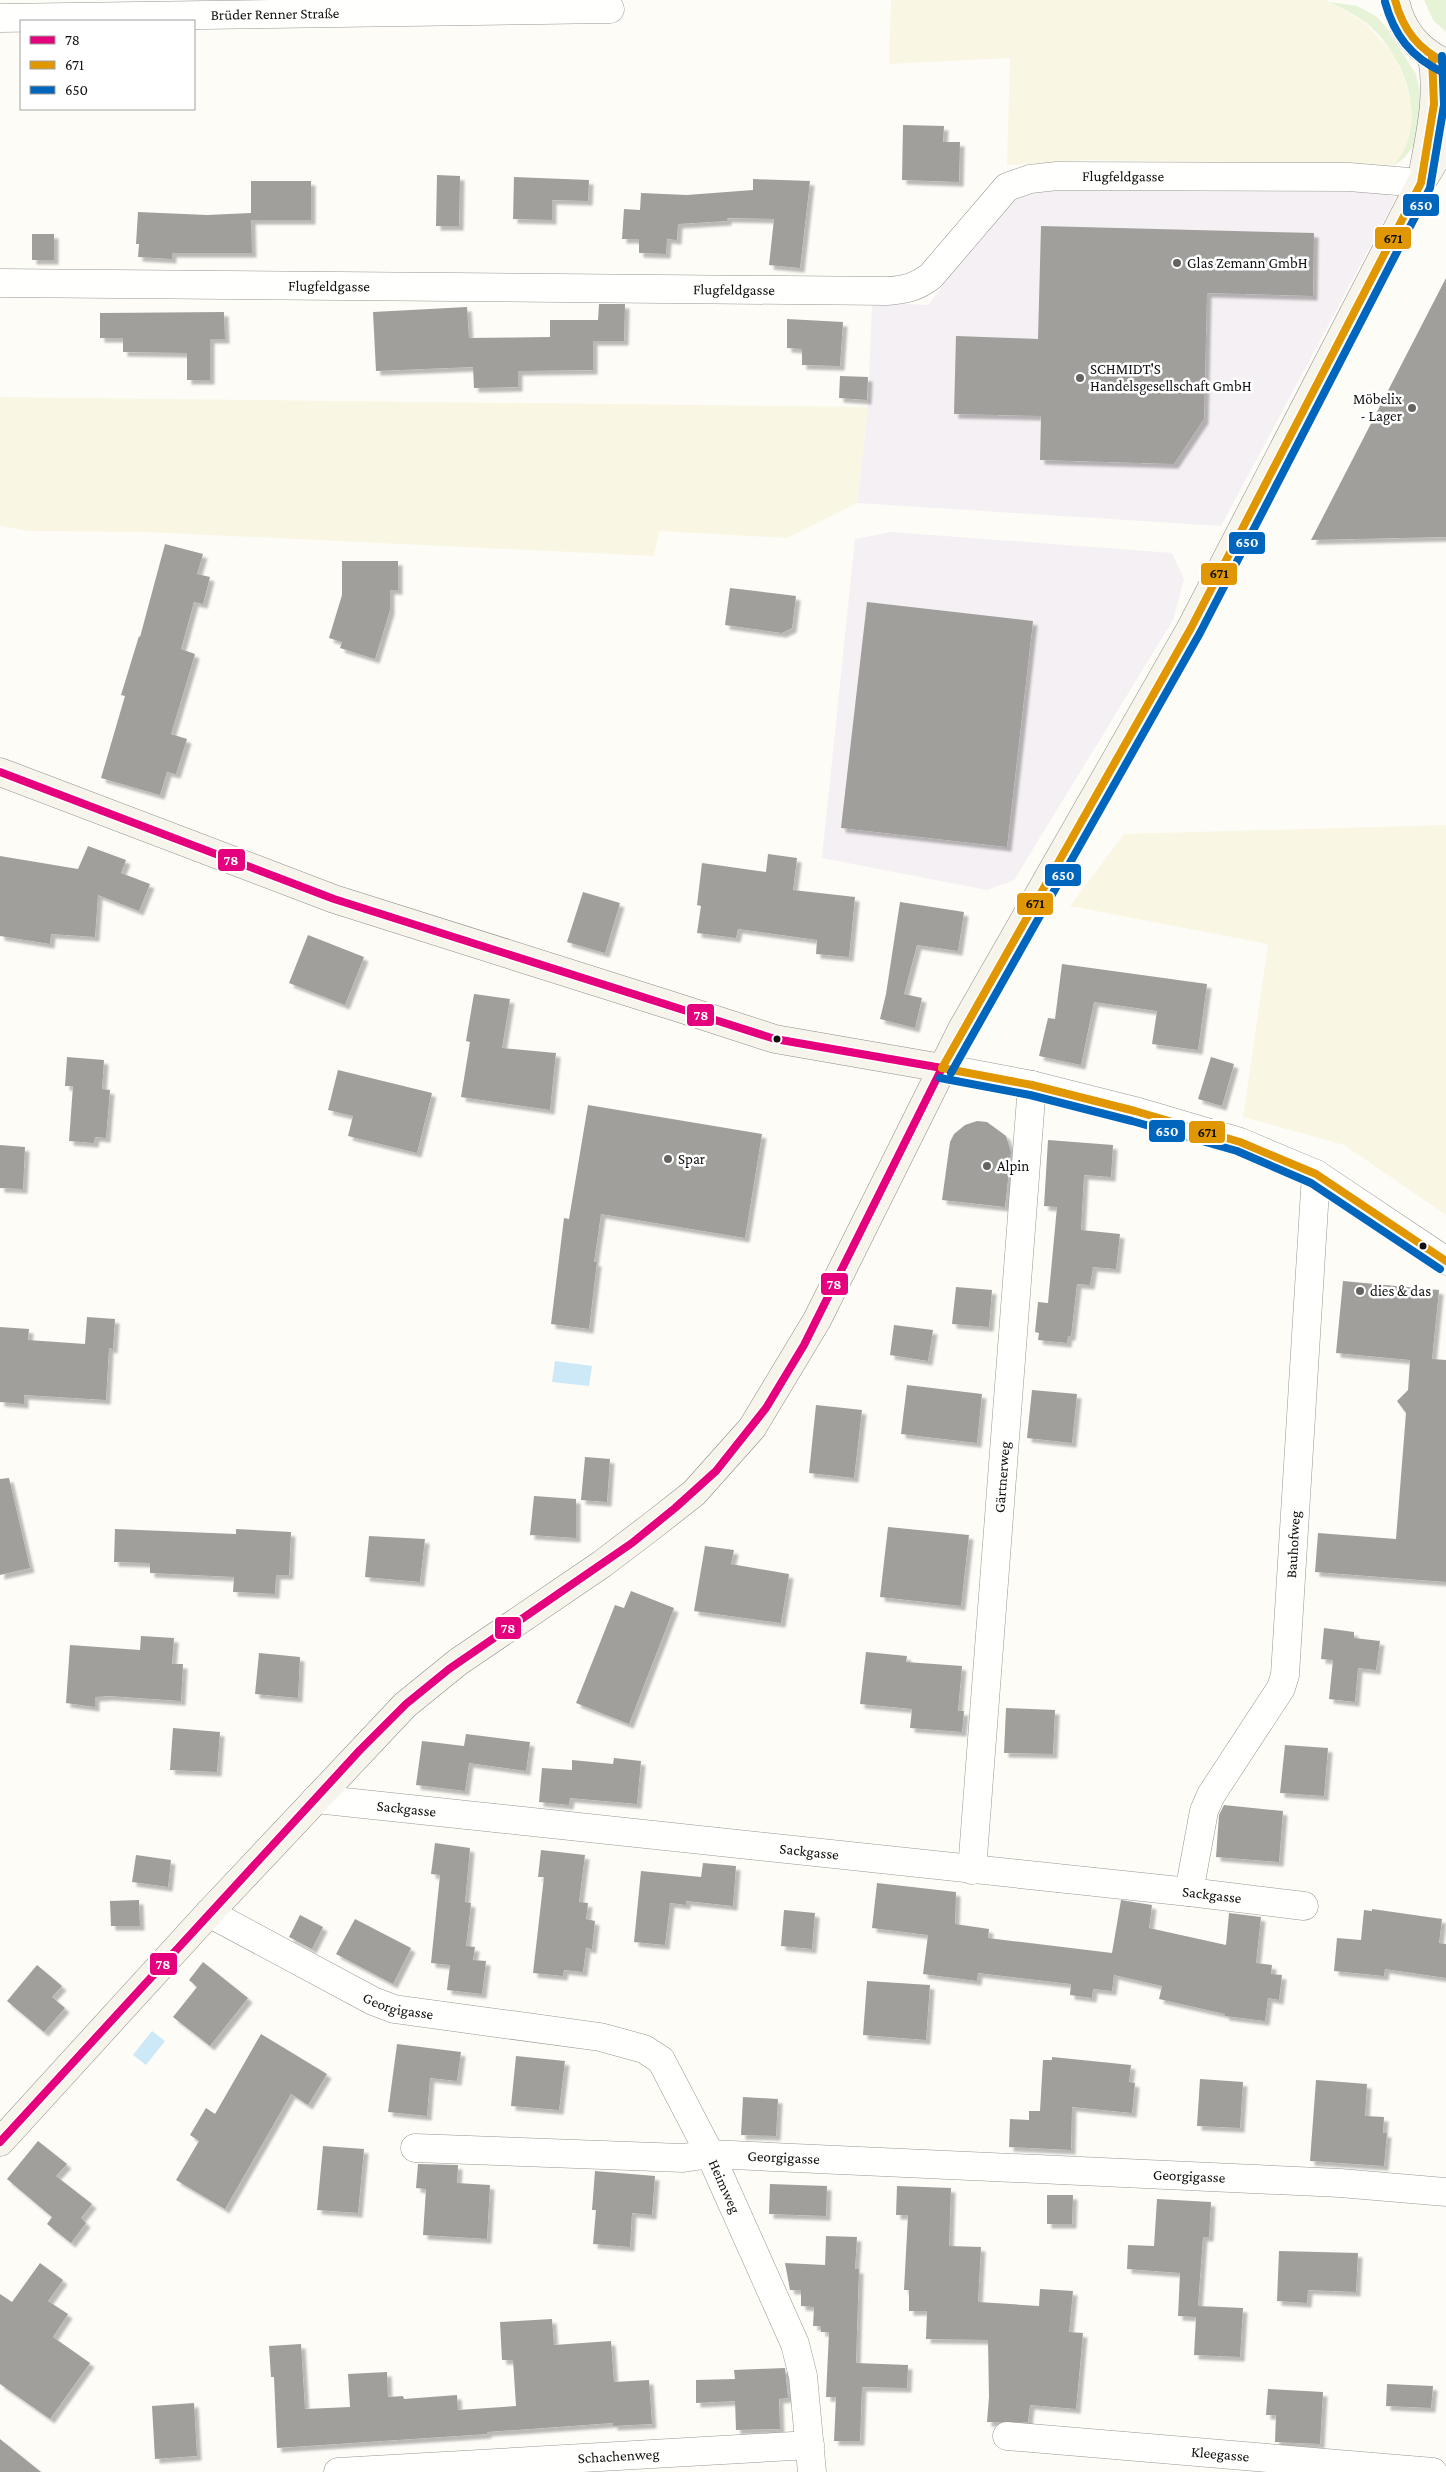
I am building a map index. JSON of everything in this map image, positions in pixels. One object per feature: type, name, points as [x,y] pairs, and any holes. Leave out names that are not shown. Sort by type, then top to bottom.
[{"type":"street","points":[[1395,0],[1405,30],[1417,45],[1439,60],[1433,114],[1421,183]]},
{"type":"street","name":"Brüder Renner Straße","points":[[0,18],[610,9]]},
{"type":"street","points":[[0,2142],[209,1913],[405,1705],[458,1662],[602,1564],[694,1493],[752,1428],[818,1320],[942,1068],[1191,628],[1421,183],[1446,142]]},
{"type":"street","name":"Flugfeldgasse","points":[[0,283],[896,290],[920,285],[931,276],[1002,191],[1015,183],[1030,179],[1057,176],[1339,177],[1421,183]]},
{"type":"street","points":[[0,772],[334,899],[668,1004],[733,1027],[775,1039],[1032,1084],[1135,1111],[1240,1142],[1316,1174],[1446,1261]]},
{"type":"street","name":"Gärtnerweg","points":[[972,1870],[1032,1084]]},
{"type":"street","name":"Bauhofweg","points":[[1189,1892],[1204,1811],[1211,1795],[1281,1688],[1285,1675],[1316,1174]]},
{"type":"street","name":"Sackgasse","points":[[316,1799],[1189,1892],[1304,1906]]},
{"type":"street","name":"Georgigasse","points":[[209,1913],[373,2001],[394,2009],[600,2037],[644,2049],[661,2060],[710,2154],[1330,2182],[1446,2192]]},
{"type":"street","name":"Heimweg","points":[[415,2148],[684,2158],[710,2154],[795,2344],[803,2376],[812,2472]]},
{"type":"street","name":"Kleegasse","points":[[1007,2436],[1433,2472]]},
{"type":"street","name":"Schachenweg","points":[[338,2472],[810,2444]]},
{"type":"shaded area","points":[[891,0],[1326,0],[1363,21],[1393,53],[1404,78],[1411,103],[1411,128],[1407,145],[1401,158],[1393,166],[1091,160],[1007,165],[1010,58],[889,64]]},
{"type":"shaded area","points":[[1017,190],[1381,192],[1396,198],[1221,526],[857,503],[868,407],[872,302],[928,305]]},
{"type":"shaded area","points":[[0,397],[868,407],[857,503],[787,538],[659,531],[654,556],[146,532],[28,531],[0,526]]},
{"type":"shaded area","points":[[891,532],[1172,553],[1184,579],[1173,620],[1014,880],[987,890],[822,858],[855,539]]},
{"type":"shaded area","points":[[1446,825],[1446,1215],[1344,1145],[1243,1117],[1268,944],[1070,906],[1124,834]]},
{"type":"green space","points":[[1424,0],[1446,0],[1446,32],[1433,20]]},
{"type":"green space","points":[[1330,2],[1357,6],[1376,16],[1386,27],[1416,74],[1422,102],[1416,143],[1403,159],[1393,166],[1405,149],[1411,130],[1412,110],[1408,89],[1401,69],[1391,51],[1378,34],[1352,13]]},
{"type":"water","points":[[555,1361],[592,1366],[589,1386],[552,1382]]},
{"type":"water","points":[[152,2031],[165,2041],[146,2065],[133,2055]]},
{"type":"building","points":[[903,125],[944,126],[943,142],[960,142],[959,182],[902,180]]},
{"type":"building","points":[[437,175],[460,176],[459,226],[436,226]]},
{"type":"building","points":[[514,177],[589,180],[588,201],[552,200],[552,220],[513,219]]},
{"type":"building","points":[[753,179],[810,181],[800,268],[769,265],[774,219],[727,218],[727,221],[678,224],[677,240],[667,239],[666,254],[639,253],[639,239],[622,239],[624,209],[640,210],[641,193],[687,195],[753,190]]},
{"type":"building","points":[[251,181],[311,181],[311,220],[251,220]]},
{"type":"building","points":[[138,212],[207,215],[251,213],[252,253],[172,253],[172,259],[138,257],[139,244],[136,244]]},
{"type":"building","points":[[1041,226],[1314,233],[1313,296],[1207,293],[1204,419],[1174,464],[1040,460],[1041,416],[954,414],[956,336],[1038,339]]},
{"type":"building","points":[[32,234],[54,234],[54,260],[32,260]]},
{"type":"building","name":"Möbelix - Lager","points":[[1446,278],[1446,537],[1311,540]]},
{"type":"building","points":[[599,304],[625,304],[624,341],[593,341],[593,370],[518,371],[518,387],[474,388],[473,367],[376,371],[373,312],[467,307],[469,338],[550,337],[550,320],[598,320]]},
{"type":"building","points":[[224,312],[225,339],[210,339],[210,380],[187,380],[187,353],[123,352],[123,338],[100,338],[100,313]]},
{"type":"building","points":[[787,319],[843,322],[840,366],[802,365],[802,349],[787,348]]},
{"type":"building","points":[[840,376],[868,377],[867,400],[839,398]]},
{"type":"building","points":[[165,544],[203,554],[197,574],[210,577],[203,604],[194,602],[181,649],[195,654],[171,734],[187,739],[176,774],[167,772],[160,795],[101,778],[125,696],[121,695],[140,637]]},
{"type":"building","points":[[342,561],[398,561],[398,590],[390,590],[390,610],[375,659],[340,648],[342,642],[329,638],[342,595]]},
{"type":"building","points":[[730,588],[796,596],[792,628],[782,633],[725,625]]},
{"type":"building","points":[[867,602],[1033,621],[1007,847],[841,828]]},
{"type":"building","points":[[88,846],[126,860],[121,873],[150,884],[139,911],[98,895],[95,937],[51,934],[50,944],[0,936],[0,856],[78,869]]},
{"type":"building","points":[[768,854],[797,858],[793,890],[855,897],[849,957],[816,954],[817,940],[738,929],[736,938],[697,933],[701,906],[697,905],[702,863],[766,872]]},
{"type":"building","points":[[583,892],[620,903],[605,953],[567,942]]},
{"type":"building","points":[[900,902],[964,912],[958,951],[917,945],[904,994],[922,998],[915,1028],[880,1019],[886,994]]},
{"type":"building","points":[[308,935],[364,957],[345,1005],[289,983]]},
{"type":"building","points":[[1062,964],[1207,984],[1198,1050],[1152,1044],[1157,1011],[1094,1002],[1081,1065],[1039,1056],[1048,1018],[1055,1019]]},
{"type":"building","points":[[474,994],[510,999],[502,1048],[556,1053],[550,1110],[461,1097],[470,1042],[466,1041]]},
{"type":"building","points":[[67,1057],[104,1060],[102,1089],[110,1090],[106,1138],[95,1137],[94,1143],[69,1141],[73,1086],[65,1086]]},
{"type":"building","points":[[1211,1057],[1234,1064],[1222,1106],[1198,1099]]},
{"type":"building","points":[[338,1070],[432,1093],[417,1153],[348,1136],[353,1116],[328,1110]]},
{"type":"building","name":"Spar","points":[[588,1105],[762,1134],[745,1238],[601,1214],[594,1262],[597,1262],[589,1329],[551,1324],[564,1218],[569,1219]]},
{"type":"building","points":[[977,1121],[987,1122],[1006,1136],[1011,1152],[1005,1207],[942,1200],[950,1142],[954,1134],[965,1125]]},
{"type":"building","points":[[1048,1140],[1113,1145],[1111,1177],[1084,1175],[1081,1230],[1120,1234],[1116,1269],[1093,1267],[1090,1285],[1077,1284],[1071,1336],[1068,1336],[1067,1343],[1038,1340],[1039,1333],[1035,1332],[1038,1302],[1048,1303],[1057,1207],[1044,1206]]},
{"type":"building","points":[[0,1145],[25,1147],[23,1189],[0,1188]]},
{"type":"building","points":[[1343,1281],[1439,1290],[1432,1359],[1446,1360],[1446,1582],[1315,1572],[1318,1533],[1396,1539],[1406,1413],[1397,1401],[1408,1390],[1410,1360],[1336,1353]]},
{"type":"building","points":[[956,1287],[992,1290],[989,1327],[952,1324]]},
{"type":"building","points":[[87,1317],[115,1319],[113,1349],[109,1348],[106,1400],[24,1395],[24,1404],[0,1402],[0,1327],[29,1329],[28,1340],[85,1344]]},
{"type":"building","points":[[894,1325],[933,1330],[928,1361],[890,1355]]},
{"type":"building","points":[[907,1385],[982,1394],[977,1443],[901,1434]]},
{"type":"building","points":[[1032,1390],[1077,1394],[1072,1443],[1027,1438]]},
{"type":"building","points":[[816,1405],[862,1410],[854,1478],[809,1473]]},
{"type":"building","points":[[585,1457],[610,1459],[607,1502],[581,1500]]},
{"type":"building","points":[[9,1478],[30,1568],[0,1575],[0,1479]]},
{"type":"building","points":[[534,1496],[576,1499],[576,1538],[530,1535]]},
{"type":"building","points":[[888,1527],[969,1535],[961,1606],[880,1597]]},
{"type":"building","points":[[115,1529],[236,1534],[236,1529],[291,1532],[289,1575],[276,1575],[275,1594],[233,1592],[234,1577],[150,1573],[150,1563],[114,1562]]},
{"type":"building","points":[[369,1536],[425,1539],[420,1582],[365,1577]]},
{"type":"building","points":[[705,1546],[734,1550],[731,1564],[789,1574],[781,1623],[694,1611]]},
{"type":"building","points":[[631,1591],[674,1608],[629,1724],[576,1703],[615,1605],[624,1608]]},
{"type":"building","points":[[1324,1628],[1354,1632],[1354,1638],[1380,1641],[1376,1670],[1358,1668],[1355,1702],[1329,1699],[1333,1660],[1321,1659]]},
{"type":"building","points":[[141,1636],[174,1638],[172,1664],[183,1664],[181,1701],[109,1696],[95,1697],[95,1707],[66,1703],[70,1645],[140,1650]]},
{"type":"building","points":[[866,1652],[907,1656],[906,1662],[962,1666],[958,1711],[964,1711],[962,1732],[910,1728],[912,1709],[860,1704]]},
{"type":"building","points":[[259,1653],[300,1657],[298,1698],[255,1694]]},
{"type":"building","points":[[1006,1708],[1055,1710],[1053,1754],[1004,1753]]},
{"type":"building","points":[[173,1728],[220,1732],[217,1772],[170,1770]]},
{"type":"building","points":[[466,1734],[530,1742],[526,1771],[469,1763],[465,1791],[416,1785],[422,1741],[464,1746]]},
{"type":"building","points":[[1285,1745],[1328,1748],[1324,1796],[1280,1793]]},
{"type":"building","points":[[614,1758],[641,1761],[637,1804],[570,1798],[569,1805],[539,1802],[542,1768],[572,1770],[572,1760],[613,1764]]},
{"type":"building","points":[[1224,1805],[1283,1811],[1279,1862],[1216,1857],[1219,1815]]},
{"type":"building","points":[[435,1843],[470,1848],[465,1902],[471,1903],[466,1946],[475,1947],[473,1960],[486,1961],[482,1994],[447,1990],[450,1965],[431,1963],[440,1875],[431,1874]]},
{"type":"building","points":[[541,1850],[585,1855],[579,1902],[588,1903],[586,1919],[595,1921],[592,1949],[586,1948],[583,1972],[564,1970],[563,1976],[533,1973],[544,1877],[538,1877]]},
{"type":"building","points":[[136,1855],[171,1860],[168,1887],[132,1882]]},
{"type":"building","points":[[703,1863],[736,1866],[733,1906],[686,1901],[686,1905],[670,1903],[665,1945],[634,1942],[641,1871],[701,1877]]},
{"type":"building","points":[[877,1883],[956,1892],[955,1924],[989,1929],[988,1938],[1112,1953],[1121,1900],[1152,1905],[1149,1928],[1226,1945],[1229,1913],[1261,1917],[1256,1963],[1272,1965],[1271,1974],[1282,1975],[1279,2000],[1268,1998],[1265,2021],[1225,2016],[1225,2014],[1159,1999],[1162,1986],[1114,1975],[1112,1991],[1093,1989],[1092,1998],[1070,1995],[1071,1984],[978,1973],[977,1981],[923,1974],[928,1935],[872,1928]]},
{"type":"building","points":[[139,1900],[140,1926],[111,1926],[110,1901]]},
{"type":"building","points":[[1372,1909],[1442,1919],[1439,1943],[1446,1944],[1446,1978],[1385,1969],[1384,1976],[1334,1971],[1337,1938],[1361,1940],[1364,1910],[1372,1911]]},
{"type":"building","points":[[784,1910],[815,1913],[812,1949],[781,1946]]},
{"type":"building","points":[[300,1915],[323,1927],[312,1949],[289,1937]]},
{"type":"building","points":[[355,1919],[411,1948],[393,1984],[336,1954]]},
{"type":"building","points":[[203,1962],[248,1998],[210,2046],[173,2017],[197,1987],[189,1980]]},
{"type":"building","points":[[37,1965],[62,1986],[52,1997],[65,2008],[44,2032],[7,2001]]},
{"type":"building","points":[[867,1981],[930,1985],[926,2040],[863,2035]]},
{"type":"building","points":[[261,2034],[327,2074],[308,2105],[291,2094],[225,2209],[176,2180],[199,2141],[190,2135],[206,2108],[215,2114]]},
{"type":"building","points":[[397,2044],[461,2052],[457,2081],[430,2078],[427,2116],[388,2112]]},
{"type":"building","points":[[516,2056],[565,2061],[559,2110],[511,2106]]},
{"type":"building","points":[[1052,2057],[1131,2065],[1129,2082],[1135,2083],[1132,2113],[1072,2107],[1071,2150],[1009,2147],[1010,2119],[1029,2120],[1029,2111],[1040,2111],[1043,2060],[1052,2060]]},
{"type":"building","points":[[1200,2079],[1243,2082],[1240,2128],[1197,2126]]},
{"type":"building","points":[[1316,2080],[1367,2084],[1365,2116],[1384,2117],[1383,2133],[1387,2133],[1384,2166],[1310,2161]]},
{"type":"building","points":[[743,2097],[778,2099],[776,2136],[741,2135]]},
{"type":"building","points":[[38,2141],[67,2164],[56,2176],[92,2204],[81,2218],[86,2223],[71,2243],[47,2224],[52,2217],[7,2179]]},
{"type":"building","points":[[323,2146],[364,2149],[358,2213],[317,2210]]},
{"type":"building","points":[[418,2164],[458,2165],[457,2183],[490,2185],[487,2239],[423,2235],[426,2189],[416,2188]]},
{"type":"building","points":[[595,2171],[655,2176],[652,2215],[632,2213],[630,2247],[593,2244],[596,2210],[592,2210]]},
{"type":"building","points":[[770,2184],[827,2186],[826,2216],[769,2214]]},
{"type":"building","points":[[897,2186],[951,2188],[949,2246],[981,2247],[978,2302],[1039,2306],[1040,2289],[1073,2291],[1069,2332],[1083,2333],[1076,2409],[1030,2405],[1028,2422],[987,2422],[989,2397],[988,2340],[926,2339],[927,2311],[909,2311],[909,2290],[904,2290],[908,2215],[896,2215]]},
{"type":"building","points":[[1047,2195],[1073,2195],[1072,2224],[1047,2224]]},
{"type":"building","points":[[1157,2199],[1211,2202],[1209,2237],[1203,2237],[1198,2306],[1243,2308],[1240,2357],[1194,2355],[1196,2317],[1178,2316],[1180,2273],[1127,2269],[1128,2245],[1154,2246]]},
{"type":"building","points":[[826,2236],[857,2237],[855,2269],[859,2269],[856,2363],[908,2365],[907,2388],[862,2387],[860,2441],[834,2441],[836,2397],[826,2397],[829,2332],[821,2332],[821,2326],[813,2326],[814,2307],[801,2306],[801,2290],[790,2290],[785,2263],[825,2265]]},
{"type":"building","points":[[1279,2251],[1358,2253],[1356,2292],[1308,2290],[1307,2303],[1277,2301]]},
{"type":"building","points":[[40,2263],[63,2280],[48,2301],[68,2314],[53,2337],[90,2363],[50,2419],[0,2384],[0,2294],[12,2302]]},
{"type":"building","points":[[552,2319],[554,2345],[611,2341],[614,2382],[649,2380],[652,2424],[613,2426],[613,2423],[487,2432],[487,2434],[277,2448],[274,2377],[271,2377],[269,2346],[301,2344],[305,2409],[350,2407],[348,2374],[387,2372],[388,2397],[403,2396],[404,2399],[457,2395],[458,2410],[516,2406],[513,2360],[502,2360],[500,2322]]},
{"type":"building","points":[[785,2368],[788,2398],[779,2399],[780,2429],[736,2430],[735,2401],[696,2403],[696,2380],[735,2379],[734,2370]]},
{"type":"building","points":[[1387,2384],[1433,2386],[1431,2408],[1386,2406]]},
{"type":"building","points":[[1268,2389],[1323,2392],[1320,2444],[1275,2442],[1276,2415],[1266,2415]]},
{"type":"building","points":[[194,2403],[197,2456],[155,2459],[152,2406]]},
{"type":"building","points":[[0,2439],[41,2472],[0,2472]]},
{"type":"transit line","name":"671","points":[[1395,0],[1402,21],[1413,38],[1436,58],[1446,63]]},
{"type":"transit line","name":"650","points":[[1385,2],[1393,25],[1405,44],[1421,59],[1442,72]]},
{"type":"transit line","name":"650","points":[[951,1073],[1200,633],[1430,188],[1444,105],[1442,56]]},
{"type":"transit line","name":"671","points":[[942,1068],[1191,628],[1421,183],[1434,104],[1432,57]]},
{"type":"transit line","name":"78","points":[[0,772],[334,899],[775,1039],[942,1068]]},
{"type":"transit line","name":"78","points":[[0,2142],[360,1750],[406,1704],[449,1669],[632,1543],[716,1471],[766,1408],[804,1345],[942,1068]]},
{"type":"transit line","name":"671","points":[[942,1068],[1032,1085],[1135,1111],[1240,1142],[1316,1174],[1446,1261]]},
{"type":"transit line","name":"650","points":[[940,1078],[1030,1095],[1132,1121],[1237,1151],[1311,1183],[1440,1269]]},
{"type":"place","name":"Glas Zemann GmbH","points":[[1177,263]]},
{"type":"place","name":"SCHMIDT'S Handelsgesellschaft GmbH","points":[[1080,378]]},
{"type":"place","name":"Möbelix - Lager","points":[[1412,408]]},
{"type":"place","name":"Spar","points":[[668,1159]]},
{"type":"place","name":"Alpin","points":[[987,1166]]},
{"type":"place","name":"dies & das","points":[[1360,1291]]}]
